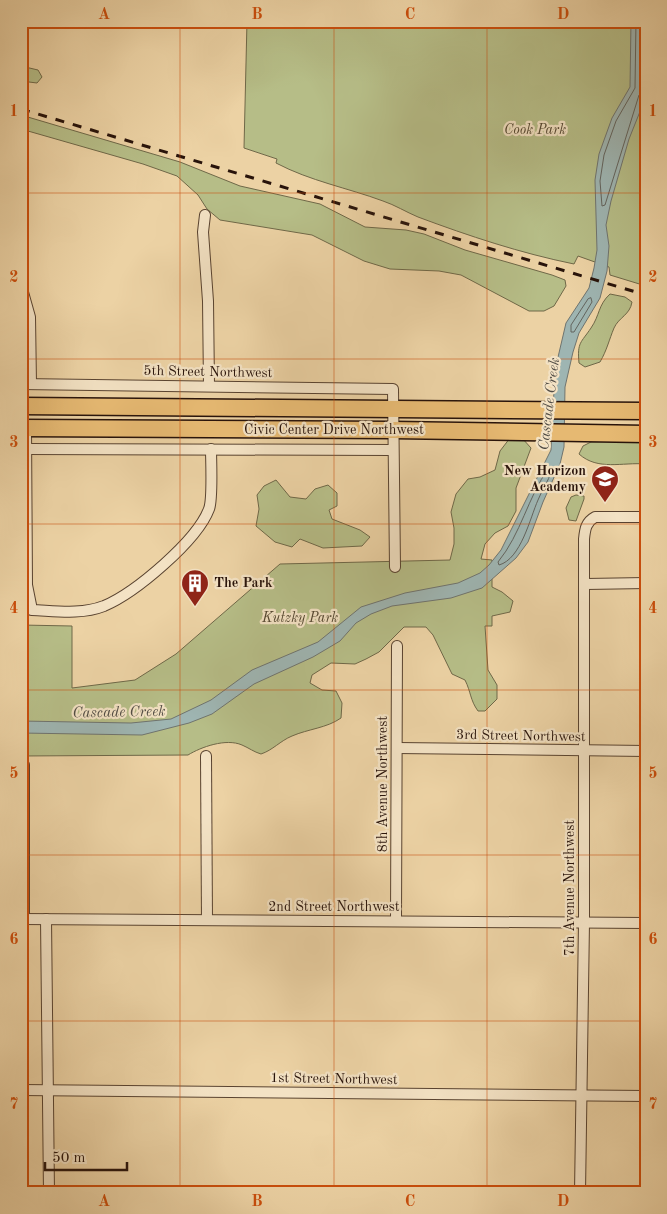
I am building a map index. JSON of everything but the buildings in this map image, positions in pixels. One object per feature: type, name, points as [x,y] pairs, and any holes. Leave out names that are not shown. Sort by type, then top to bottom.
[{"type":"main road","name":"Civic Center Drive Northwest","points":[[21,406],[646,411]]},
{"type":"main road","name":"Civic Center Drive Northwest","points":[[23,428],[393,430],[646,434]]},
{"type":"street","points":[[205,215],[203,232],[209,386]]},
{"type":"street","points":[[21,285],[30,317],[26,384]]},
{"type":"street","name":"5th Street Northwest","points":[[26,384],[394,389],[394,409]]},
{"type":"street","points":[[394,409],[395,567]]},
{"type":"street","points":[[23,428],[26,449],[27,584],[32,610],[74,613],[104,606],[135,587],[168,561],[195,531],[209,509],[211,448]]},
{"type":"street","points":[[26,449],[211,448],[393,450]]},
{"type":"street","name":"7th Avenue Northwest","points":[[580,1193],[584,922],[586,584],[584,538],[585,528],[590,520],[595,517],[646,517]]},
{"type":"street","points":[[586,584],[646,584]]},
{"type":"street","name":"8th Avenue Northwest","points":[[396,922],[397,646]]},
{"type":"street","name":"3rd Street Northwest","points":[[396,748],[646,751]]},
{"type":"street","points":[[206,756],[207,920]]},
{"type":"street","points":[[23,918],[24,765]]},
{"type":"street","name":"2nd Street Northwest","points":[[23,918],[396,922],[646,922]]},
{"type":"street","points":[[46,919],[49,1193]]},
{"type":"street","name":"1st Street Northwest","points":[[21,1090],[646,1096]]},
{"type":"green space","name":"Cook Park","points":[[247,21],[646,21],[646,190],[642,234],[646,243],[646,286],[610,275],[609,267],[578,256],[574,264],[554,260],[456,231],[370,196],[302,175],[276,163],[277,159],[244,148]]},
{"type":"green space","points":[[21,66],[38,70],[42,77],[37,83],[21,81]]},
{"type":"green space","points":[[21,115],[180,162],[240,186],[320,204],[365,227],[406,230],[424,234],[465,250],[552,275],[565,280],[566,286],[554,306],[544,311],[529,311],[461,275],[439,271],[390,269],[364,261],[312,235],[220,220],[207,209],[198,195],[177,176],[143,164],[21,129]]},
{"type":"green space","points":[[610,294],[625,297],[632,302],[631,306],[614,328],[600,362],[585,367],[579,363],[579,347],[594,323],[603,302]]},
{"type":"green space","name":"Kutzky Park","points":[[510,438],[522,438],[531,448],[516,488],[516,511],[508,526],[495,533],[485,544],[481,559],[492,560],[492,587],[513,601],[510,612],[492,616],[492,626],[485,626],[488,670],[497,685],[497,699],[485,711],[478,711],[475,707],[465,680],[452,674],[433,635],[426,627],[404,627],[379,652],[366,659],[355,664],[331,663],[312,675],[310,683],[322,690],[336,691],[342,703],[341,718],[330,724],[292,736],[261,754],[242,745],[229,742],[207,746],[188,755],[21,756],[21,625],[72,626],[72,688],[135,680],[176,654],[280,564],[450,560],[454,544],[451,512],[456,494],[468,479],[480,477],[495,470],[500,451]]},
{"type":"green space","points":[[646,440],[646,464],[602,464],[586,459],[579,454],[583,446],[591,442]]},
{"type":"green space","points":[[276,480],[290,497],[306,499],[315,489],[328,485],[337,493],[337,506],[329,510],[332,519],[360,530],[370,537],[362,546],[323,548],[300,539],[292,547],[275,542],[256,526],[259,509],[257,495],[264,486]]},
{"type":"green space","points":[[576,495],[584,496],[584,499],[576,521],[569,520],[566,508],[571,497]]},
{"type":"water","points":[[631,21],[646,21],[646,85],[641,109],[629,139],[611,201],[606,225],[609,246],[607,271],[600,298],[579,333],[573,352],[565,387],[564,447],[560,464],[528,542],[516,558],[482,588],[451,598],[392,606],[371,614],[356,623],[340,641],[313,657],[254,684],[212,714],[189,723],[142,735],[21,733],[21,721],[131,723],[171,719],[211,700],[252,670],[318,642],[361,607],[405,593],[458,583],[480,573],[489,565],[501,550],[551,450],[555,370],[566,323],[589,288],[597,250],[595,180],[599,154],[612,118],[630,87]]},
{"type":"railway","points":[[21,109],[646,295]]},
{"type":"place","name":"New Horizon Academy","points":[[605,503]]},
{"type":"place","name":"The Park","points":[[195,607]]},
{"type":"water label","name":"Cascade Creek","points":[[550,404]]},
{"type":"water label","name":"Cascade Creek","points":[[119,713]]}]
